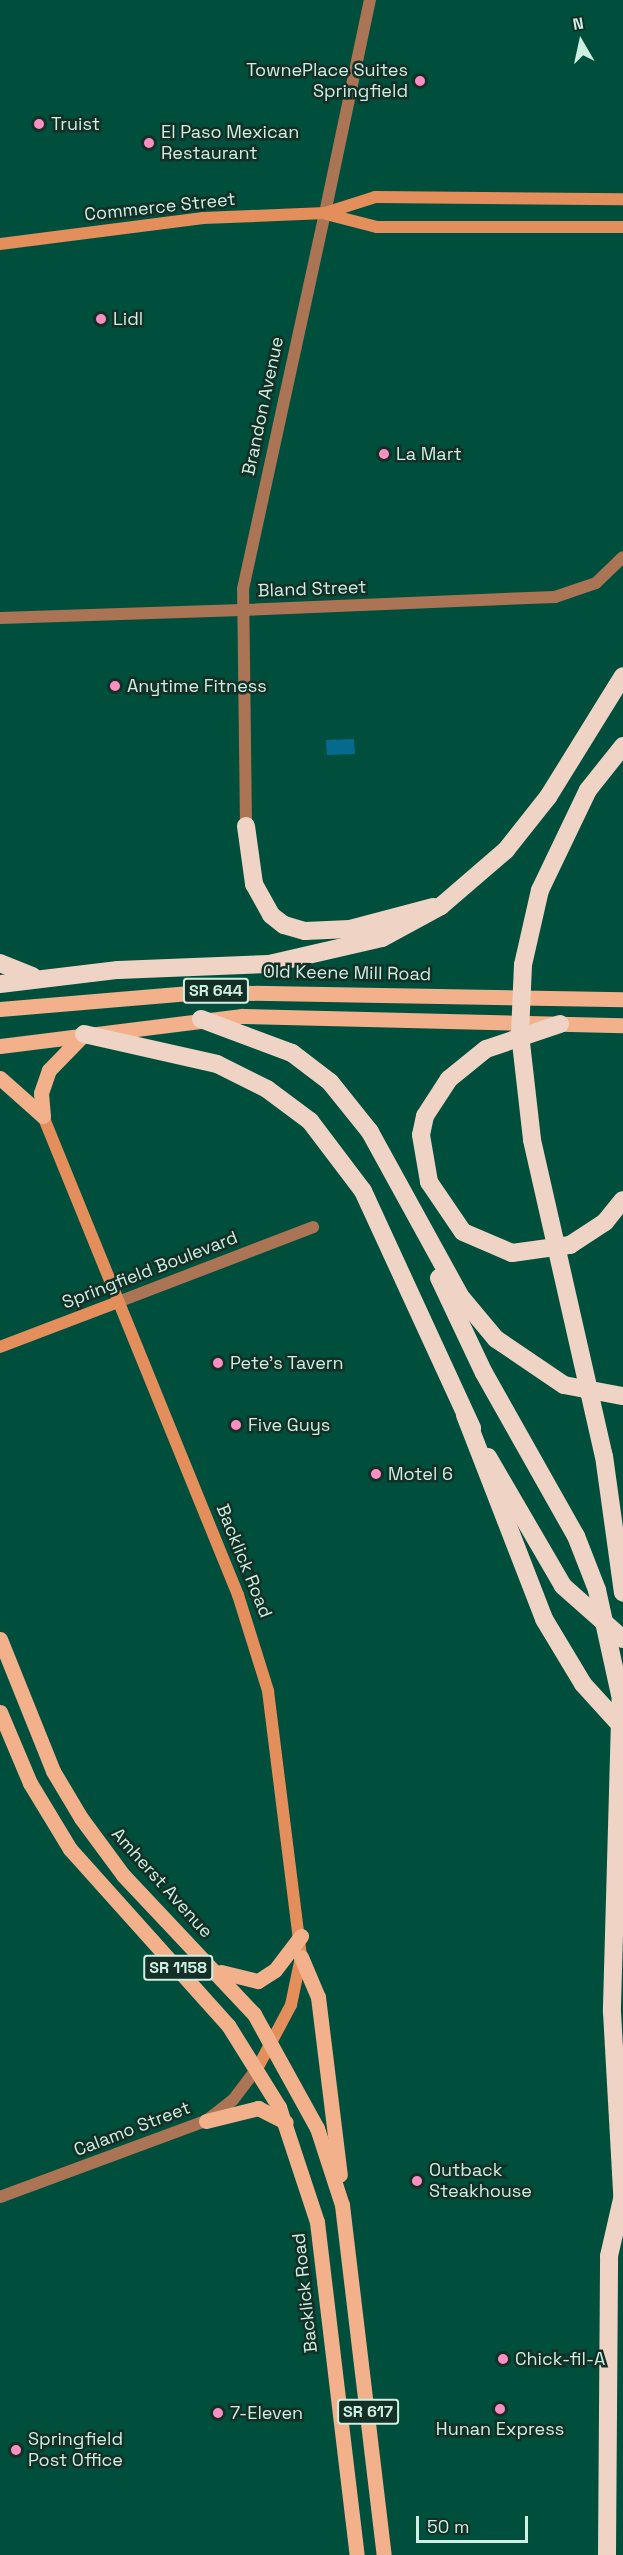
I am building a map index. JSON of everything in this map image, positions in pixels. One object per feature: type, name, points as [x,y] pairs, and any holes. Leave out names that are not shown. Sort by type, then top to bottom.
[{"type":"highway","points":[[0,984],[44,978],[310,958],[382,938],[441,906],[485,870],[531,821],[623,676]]},
{"type":"highway","points":[[623,746],[588,790],[540,890],[523,965],[520,1034],[532,1140],[604,1456],[623,1593]]},
{"type":"highway","points":[[246,826],[254,884],[271,915],[284,925],[305,931],[350,929],[441,906]]},
{"type":"highway","points":[[0,963],[44,978]]},
{"type":"highway","points":[[201,1019],[272,1044],[314,1068],[358,1114],[479,1322],[532,1368],[576,1390],[623,1396]]},
{"type":"highway","points":[[560,1024],[486,1049],[448,1079],[425,1116],[421,1135],[429,1182],[463,1232],[512,1253],[570,1245],[605,1222],[623,1200]]},
{"type":"highway","points":[[84,1034],[217,1064],[267,1089],[303,1116],[363,1191],[465,1414],[544,1619],[583,1684],[623,1728]]},
{"type":"highway","points":[[396,1177],[470,1345],[576,1536],[597,1590],[620,1695]]},
{"type":"highway","points":[[465,1414],[550,1568],[585,1611],[623,1639]]},
{"type":"highway","points":[[623,1661],[620,1695],[612,2035],[623,2216]]},
{"type":"highway","points":[[607,2555],[609,2256],[623,2195]]},
{"type":"main road","name":"Commerce Street","points":[[0,244],[203,218],[325,213],[375,197],[623,199]]},
{"type":"main road","name":"Commerce Street","points":[[325,213],[377,227],[623,227]]},
{"type":"main road","name":"Old Keene Mill Road","points":[[0,1009],[204,992],[623,999]]},
{"type":"main road","name":"SR 644","points":[[0,1046],[201,1019],[311,1016],[623,1025]]},
{"type":"main road","points":[[43,1116],[41,1093],[49,1070],[84,1034]]},
{"type":"main road","points":[[0,1078],[43,1116]]},
{"type":"main road","name":"Backlick Road","points":[[43,1116],[262,1666],[301,1936],[301,1957],[296,1990],[273,2041],[258,2067],[286,2122],[317,2222],[357,2555]]},
{"type":"main road","name":"Springfield Boulevard","points":[[0,1347],[118,1302]]},
{"type":"main road","name":"Amherst Avenue","points":[[0,1639],[40,1740],[75,1809],[123,1875],[212,1966],[273,2041]]},
{"type":"main road","name":"SR 1158","points":[[0,1712],[30,1783],[70,1849],[210,2003],[258,2067]]},
{"type":"main road","points":[[212,1966],[238,1979],[258,1981],[276,1970],[301,1936]]},
{"type":"main road","name":"SR 617","points":[[301,1957],[318,1997],[384,2555]]},
{"type":"main road","name":"SR 1158","points":[[273,2041],[314,2120],[342,2205]]},
{"type":"main road","points":[[206,2121],[252,2108],[286,2122]]},
{"type":"street","name":"Brandon Avenue","points":[[246,826],[242,610],[276,421],[325,213],[370,0]]},
{"type":"street","name":"Bland Street","points":[[0,618],[555,597],[596,583],[619,562]]},
{"type":"street","name":"Springfield Boulevard","points":[[118,1302],[313,1227]]},
{"type":"street","name":"Calamo Street","points":[[0,2197],[206,2121],[232,2100],[258,2067]]},
{"type":"water","points":[[354,739],[355,754],[327,755],[326,740]]},
{"type":"place","name":"TownePlace Suites Springfield","points":[[420,81]]},
{"type":"place","name":"Truist","points":[[39,124]]},
{"type":"place","name":"El Paso Mexican Restaurant","points":[[149,143]]},
{"type":"place","name":"Lidl","points":[[101,319]]},
{"type":"place","name":"La Mart","points":[[384,454]]},
{"type":"place","name":"Anytime Fitness","points":[[115,686]]},
{"type":"place","name":"Pete's Tavern","points":[[218,1363]]},
{"type":"place","name":"Five Guys","points":[[236,1425]]},
{"type":"place","name":"Motel 6","points":[[376,1474]]},
{"type":"place","name":"Outback Steakhouse","points":[[417,2181]]},
{"type":"place","name":"Chick-fil-A","points":[[503,2359]]},
{"type":"place","name":"Hunan Express","points":[[500,2409]]},
{"type":"place","name":"7-Eleven","points":[[218,2413]]},
{"type":"place","name":"Springfield Post Office","points":[[16,2450]]}]
